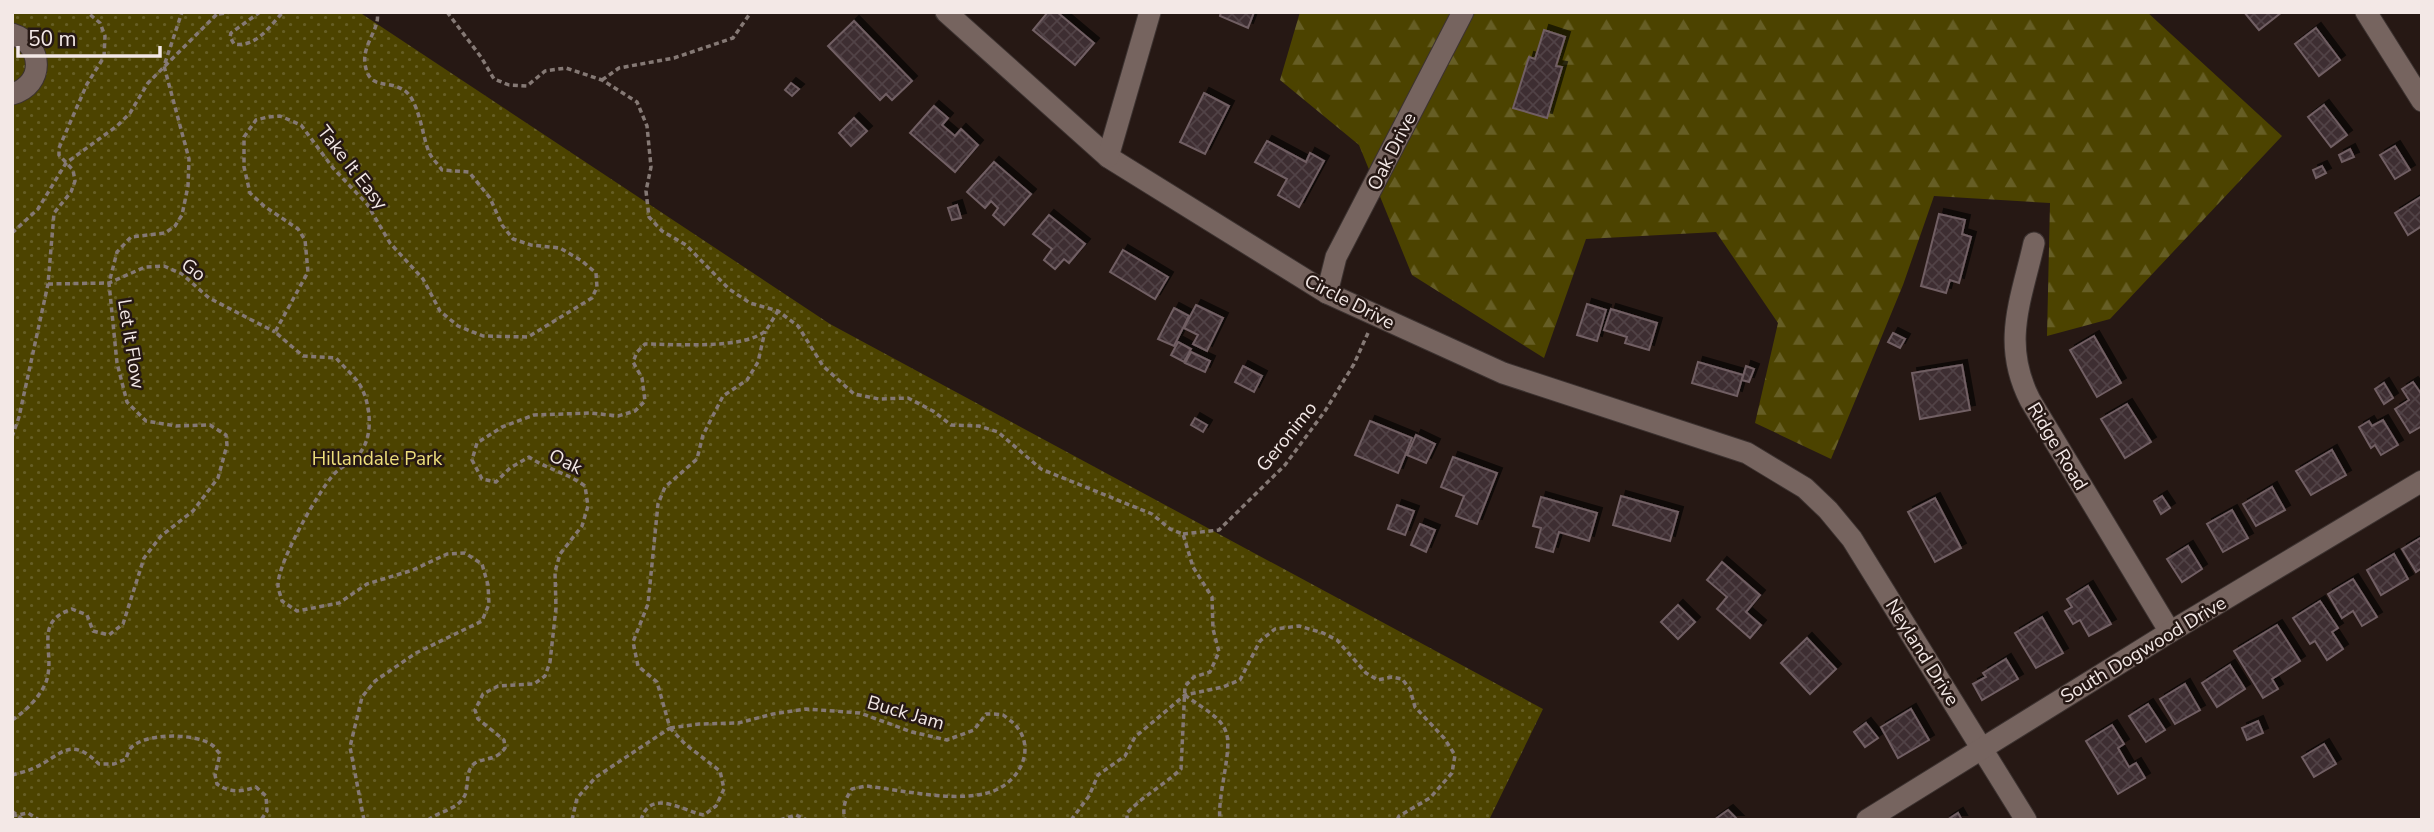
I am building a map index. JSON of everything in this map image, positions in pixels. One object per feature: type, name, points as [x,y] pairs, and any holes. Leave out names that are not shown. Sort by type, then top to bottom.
[{"type":"street","name":"Circle Drive","points":[[946,12],[1108,157],[1327,293],[1503,373],[1746,453],[1810,492]]},
{"type":"street","points":[[1108,157],[1150,12]]},
{"type":"street","name":"Oak Drive","points":[[1327,293],[1336,257],[1463,12]]},
{"type":"street","points":[[2366,12],[2422,101]]},
{"type":"street","points":[[12,34],[29,43],[35,53],[37,66],[31,83],[12,94]]},
{"type":"street","name":"Ridge Road","points":[[2034,243],[2014,333],[2020,379],[2030,400],[2170,632]]},
{"type":"street","name":"South Dogwood Drive","points":[[1867,820],[2170,632],[2422,481]]},
{"type":"street","name":"Neyland Drive","points":[[1810,492],[1852,539],[2026,820]]},
{"type":"path","points":[[12,437],[48,284],[54,213],[71,192],[75,181],[73,170],[59,155],[62,138],[88,83],[104,57],[105,36],[100,23],[87,12]]},
{"type":"path","points":[[164,66],[181,12]]},
{"type":"path","points":[[12,233],[38,209],[66,163],[117,126],[130,113],[148,83],[218,13],[231,12]]},
{"type":"path","points":[[260,12],[231,33],[234,44],[243,44],[261,36],[283,12]]},
{"type":"path","name":"Take It Easy","points":[[275,332],[308,272],[305,240],[298,229],[250,193],[244,167],[244,137],[256,120],[268,117],[280,116],[301,125],[333,168],[367,204],[390,243],[423,279],[440,311],[458,326],[483,336],[528,337],[592,298],[597,287],[596,273],[560,248],[531,245],[513,239],[502,225],[490,198],[469,172],[442,170],[430,153],[410,98],[402,89],[381,85],[371,78],[365,66],[365,48],[379,19],[377,12]]},
{"type":"path","points":[[447,12],[494,79],[509,85],[527,86],[545,71],[566,68],[602,80],[637,102],[647,126],[651,167],[646,191],[649,217],[662,231],[686,245],[729,289],[750,303],[778,311],[798,326],[823,366],[854,394],[879,399],[908,398],[933,411],[951,425],[979,426],[999,432],[1041,469],[1152,514],[1170,529],[1182,534],[1193,567],[1212,597],[1213,629],[1219,652],[1210,672],[1194,677],[1185,686],[1181,769],[1141,798],[1126,813],[1126,820]]},
{"type":"path","points":[[602,80],[619,68],[674,58],[733,37],[751,12]]},
{"type":"path","name":"Let It Flow","points":[[12,720],[27,710],[47,679],[47,630],[59,613],[72,608],[87,615],[93,631],[109,635],[123,624],[144,558],[162,536],[193,511],[218,478],[227,445],[226,435],[210,425],[176,426],[146,421],[127,402],[117,363],[109,283],[117,252],[131,237],[165,233],[175,226],[182,215],[188,186],[189,159],[164,66]]},
{"type":"path","name":"Go","points":[[48,284],[109,283],[145,267],[164,267],[182,274],[209,298],[275,332]]},
{"type":"path","points":[[641,820],[650,805],[669,803],[704,815],[716,806],[724,789],[720,771],[685,744],[670,728],[657,682],[638,667],[633,642],[648,604],[658,504],[665,487],[696,459],[703,435],[723,396],[747,380],[758,362],[765,331],[778,311]]},
{"type":"path","name":"Geronimo","points":[[1182,534],[1219,530],[1285,465],[1347,376],[1376,315]]},
{"type":"path","name":"Oak","points":[[428,820],[454,807],[464,796],[469,772],[474,764],[501,754],[505,748],[504,740],[478,719],[475,710],[482,694],[498,686],[534,684],[545,676],[550,662],[556,608],[555,572],[559,554],[582,526],[588,506],[585,486],[567,474],[547,469],[528,457],[510,468],[496,482],[482,479],[472,460],[477,443],[502,427],[534,415],[592,413],[618,416],[635,411],[646,401],[642,378],[633,362],[637,352],[646,344],[705,345],[745,340],[765,331]]},
{"type":"path","points":[[275,332],[303,356],[336,358],[359,383],[367,402],[368,429],[364,447],[354,460],[334,474],[299,529],[281,567],[278,585],[282,601],[297,611],[339,603],[367,584],[413,570],[447,554],[465,553],[482,564],[488,585],[489,604],[482,621],[416,653],[375,681],[362,697],[351,747],[364,820]]},
{"type":"path","points":[[1071,820],[1089,796],[1098,775],[1125,756],[1135,737],[1185,695],[1223,687],[1240,680],[1259,641],[1275,629],[1299,626],[1337,640],[1366,673],[1378,680],[1392,677],[1402,679],[1410,689],[1415,707],[1444,738],[1455,755],[1452,773],[1430,798],[1398,816],[1397,820]]},
{"type":"path","points":[[1185,695],[1215,717],[1227,732],[1220,820]]},
{"type":"path","name":"Buck Jam","points":[[670,728],[738,723],[806,709],[860,713],[912,732],[947,740],[974,730],[986,714],[1004,715],[1022,730],[1026,744],[1023,762],[1015,776],[1000,788],[979,794],[955,796],[866,786],[852,789],[846,798],[843,813],[845,820]]},
{"type":"path","points":[[572,820],[577,798],[596,777],[670,728]]},
{"type":"path","points":[[12,775],[35,768],[57,753],[73,749],[85,750],[99,764],[114,764],[126,759],[131,748],[145,739],[190,737],[212,745],[220,754],[215,775],[217,784],[224,789],[240,792],[256,787],[265,796],[267,811],[261,820]]},
{"type":"path","points":[[12,811],[23,820]]},
{"type":"path","points":[[15,816],[29,813],[39,820]]},
{"type":"path","points":[[780,820],[796,815],[807,820]]},
{"type":"green space","name":"Hillandale Park","points":[[12,12],[359,12],[830,324],[1543,709],[1489,820],[12,820]]},
{"type":"green space","points":[[1300,12],[2147,12],[2282,136],[2110,319],[2047,336],[2050,203],[1934,196],[1903,285],[1831,459],[1755,423],[1778,323],[1716,232],[1586,239],[1544,358],[1412,275],[1359,145],[1280,80]]},
{"type":"building","points":[[1048,12],[1057,12],[1094,43],[1075,65],[1033,30]]},
{"type":"building","points":[[1221,12],[1254,12],[1248,28],[1220,16]]},
{"type":"building","points":[[2244,12],[2282,12],[2259,30]]},
{"type":"building","points":[[854,21],[912,81],[892,100],[886,94],[880,100],[828,46]]},
{"type":"building","points":[[2316,28],[2340,60],[2319,76],[2295,44]]},
{"type":"building","points":[[1544,30],[1565,37],[1556,66],[1562,67],[1547,118],[1513,108],[1529,57],[1535,59]]},
{"type":"building","points":[[791,83],[799,89],[792,96],[785,90]]},
{"type":"building","points":[[1204,93],[1229,106],[1205,154],[1180,142]]},
{"type":"building","points":[[2324,105],[2347,135],[2331,147],[2308,117]]},
{"type":"building","points":[[934,106],[948,118],[942,125],[955,136],[961,129],[978,145],[955,172],[910,133]]},
{"type":"building","points":[[854,118],[867,131],[851,146],[839,133]]},
{"type":"building","points":[[1267,141],[1306,162],[1310,153],[1324,161],[1299,207],[1278,195],[1287,179],[1255,162]]},
{"type":"building","points":[[2395,146],[2410,170],[2395,179],[2380,155]]},
{"type":"building","points":[[2350,149],[2354,157],[2342,162],[2339,155]]},
{"type":"building","points":[[994,162],[1031,194],[1004,225],[993,215],[998,208],[991,201],[985,208],[967,192]]},
{"type":"building","points":[[2322,166],[2326,173],[2316,178],[2313,170]]},
{"type":"building","points":[[2422,196],[2422,226],[2408,235],[2395,213]]},
{"type":"building","points":[[957,205],[961,218],[952,220],[948,208]]},
{"type":"building","points":[[1939,214],[1965,220],[1962,234],[1971,237],[1959,283],[1950,280],[1946,293],[1921,286]]},
{"type":"building","points":[[1049,215],[1085,244],[1069,263],[1064,259],[1055,269],[1044,260],[1052,249],[1033,234]]},
{"type":"building","points":[[1123,250],[1168,277],[1155,299],[1110,272]]},
{"type":"building","points":[[1587,304],[1606,310],[1597,341],[1577,335]]},
{"type":"building","points":[[1196,305],[1223,318],[1207,351],[1193,344],[1198,335],[1184,328]]},
{"type":"building","points":[[1174,308],[1189,316],[1174,346],[1158,339]]},
{"type":"building","points":[[1611,309],[1657,323],[1649,350],[1625,343],[1627,337],[1604,330]]},
{"type":"building","points":[[1893,333],[1905,339],[1900,348],[1888,342]]},
{"type":"building","points":[[2094,336],[2121,383],[2097,397],[2070,350]]},
{"type":"building","points":[[1178,342],[1191,349],[1184,362],[1171,355]]},
{"type":"building","points":[[1191,352],[1210,361],[1205,372],[1185,363]]},
{"type":"building","points":[[1698,362],[1743,375],[1737,396],[1692,383]]},
{"type":"building","points":[[1962,365],[1970,410],[1920,419],[1912,373]]},
{"type":"building","points":[[1243,366],[1262,376],[1254,392],[1235,382]]},
{"type":"building","points":[[1746,366],[1754,369],[1749,382],[1742,380]]},
{"type":"building","points":[[2413,382],[2422,395],[2422,426],[2410,433],[2395,409],[2409,400],[2402,389]]},
{"type":"building","points":[[2384,383],[2393,398],[2384,404],[2375,389]]},
{"type":"building","points":[[2127,404],[2151,442],[2125,458],[2101,419]]},
{"type":"building","points":[[1195,418],[1207,425],[1203,432],[1191,425]]},
{"type":"building","points":[[2383,420],[2398,445],[2381,455],[2375,445],[2371,448],[2359,427],[2369,421],[2372,426]]},
{"type":"building","points":[[1370,421],[1412,438],[1398,473],[1355,455]]},
{"type":"building","points":[[1416,435],[1435,444],[1426,463],[1407,455]]},
{"type":"building","points":[[2332,450],[2346,475],[2311,495],[2296,471]]},
{"type":"building","points":[[1453,457],[1497,473],[1477,524],[1456,516],[1464,496],[1441,487]]},
{"type":"building","points":[[2272,487],[2285,510],[2256,526],[2243,504]]},
{"type":"building","points":[[1621,496],[1678,512],[1670,541],[1613,525]]},
{"type":"building","points":[[2162,496],[2170,508],[2161,514],[2154,501]]},
{"type":"building","points":[[1541,497],[1597,513],[1589,541],[1559,532],[1553,552],[1536,547],[1541,528],[1533,526]]},
{"type":"building","points":[[1935,498],[1961,548],[1935,562],[1908,512]]},
{"type":"building","points":[[1397,505],[1414,511],[1405,535],[1388,529]]},
{"type":"building","points":[[2232,510],[2248,538],[2223,552],[2207,524]]},
{"type":"building","points":[[1420,524],[1435,530],[1426,552],[1411,545]]},
{"type":"building","points":[[2422,537],[2422,568],[2416,572],[2402,549]]},
{"type":"building","points":[[2188,546],[2202,569],[2182,582],[2167,559]]},
{"type":"building","points":[[2394,554],[2408,579],[2381,595],[2367,570]]},
{"type":"building","points":[[1722,562],[1760,595],[1746,612],[1761,625],[1750,638],[1717,609],[1727,597],[1707,580]]},
{"type":"building","points":[[2353,579],[2377,617],[2362,626],[2353,611],[2342,618],[2328,594]]},
{"type":"building","points":[[2088,586],[2111,624],[2089,636],[2080,620],[2073,624],[2065,611],[2072,607],[2067,599]]},
{"type":"building","points":[[2320,601],[2338,628],[2332,632],[2343,649],[2327,660],[2315,641],[2310,644],[2293,618]]},
{"type":"building","points":[[1678,605],[1695,622],[1678,639],[1661,622]]},
{"type":"building","points":[[2042,617],[2063,653],[2036,668],[2015,633]]},
{"type":"building","points":[[2277,625],[2300,661],[2272,679],[2278,689],[2263,698],[2234,651]]},
{"type":"building","points":[[1807,638],[1836,669],[1810,694],[1781,663]]},
{"type":"building","points":[[2006,659],[2018,679],[1982,700],[1973,684],[1986,677],[1983,673]]},
{"type":"building","points":[[2230,665],[2245,689],[2217,707],[2202,683]]},
{"type":"building","points":[[2185,684],[2200,710],[2175,724],[2160,699]]},
{"type":"building","points":[[2148,704],[2165,730],[2146,742],[2129,716]]},
{"type":"building","points":[[1911,709],[1929,740],[1898,758],[1881,727]]},
{"type":"building","points":[[2258,721],[2263,733],[2247,740],[2242,728]]},
{"type":"building","points":[[1866,723],[1878,738],[1865,747],[1854,732]]},
{"type":"building","points":[[2112,725],[2124,744],[2118,748],[2129,767],[2136,763],[2145,778],[2118,794],[2086,741]]},
{"type":"building","points":[[2324,744],[2336,764],[2314,777],[2302,757]]},
{"type":"building","points":[[1728,810],[1738,820],[1714,820]]},
{"type":"building","points":[[1958,813],[1962,820],[1947,820]]}]
